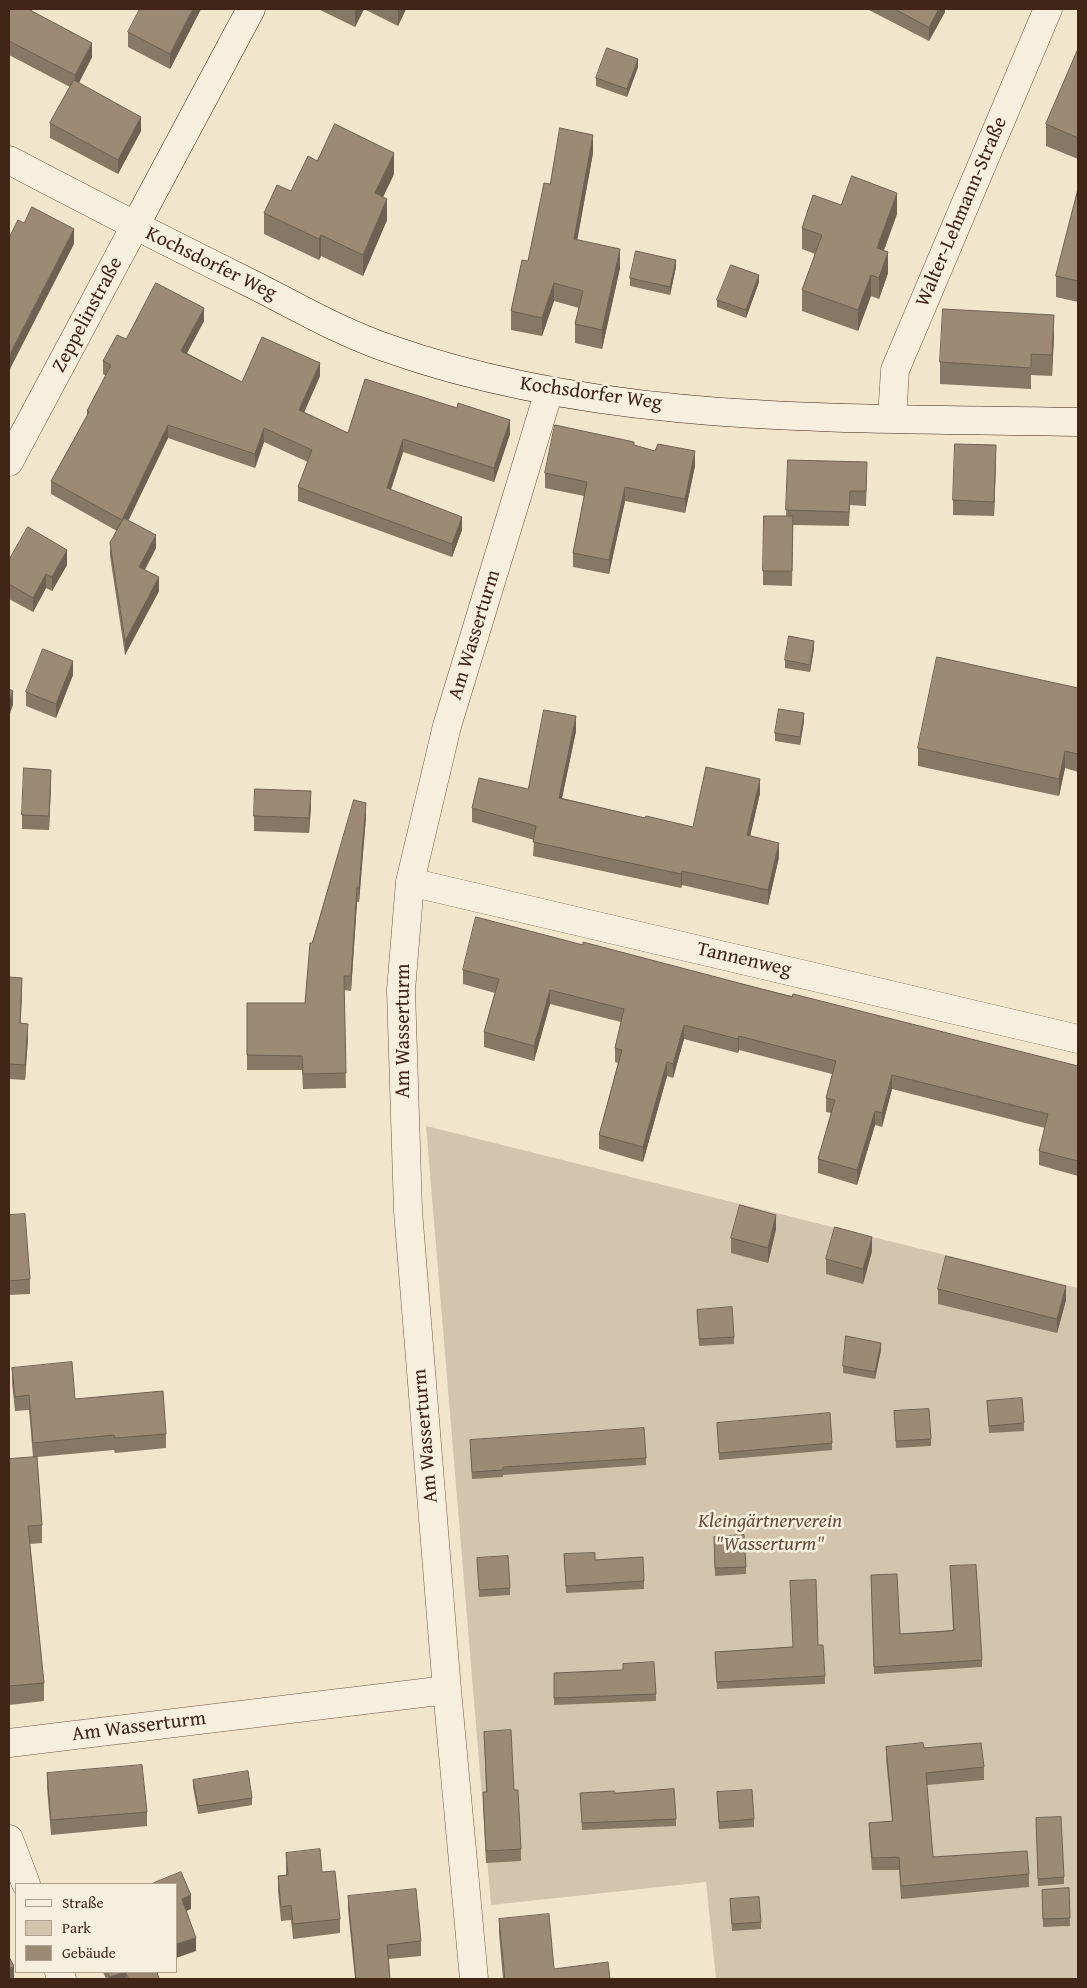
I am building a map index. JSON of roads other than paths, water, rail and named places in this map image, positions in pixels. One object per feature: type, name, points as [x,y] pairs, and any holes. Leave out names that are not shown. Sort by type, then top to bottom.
[{"type":"street","name":"Zeppelinstraße","points":[[9,462],[251,9]]},
{"type":"street","name":"Walter-Lehmann-Straße","points":[[892,418],[895,370],[1048,9]]},
{"type":"street","name":"Kochsdorfer Weg","points":[[9,160],[135,226],[323,320],[384,348],[452,369],[549,391],[717,412],[1078,422]]},
{"type":"street","name":"Am Wasserturm","points":[[474,1979],[447,1690],[408,1211],[401,990],[410,882],[447,726],[549,391]]},
{"type":"street","name":"Tannenweg","points":[[410,882],[1078,1039]]},
{"type":"street","name":"Am Wasserturm","points":[[9,1743],[447,1690]]},
{"type":"street","points":[[9,1839],[26,1883]]},
{"type":"park label","name":"Kleingärtnerverein \"Wasserturm\"","points":[[770,1534]]}]
